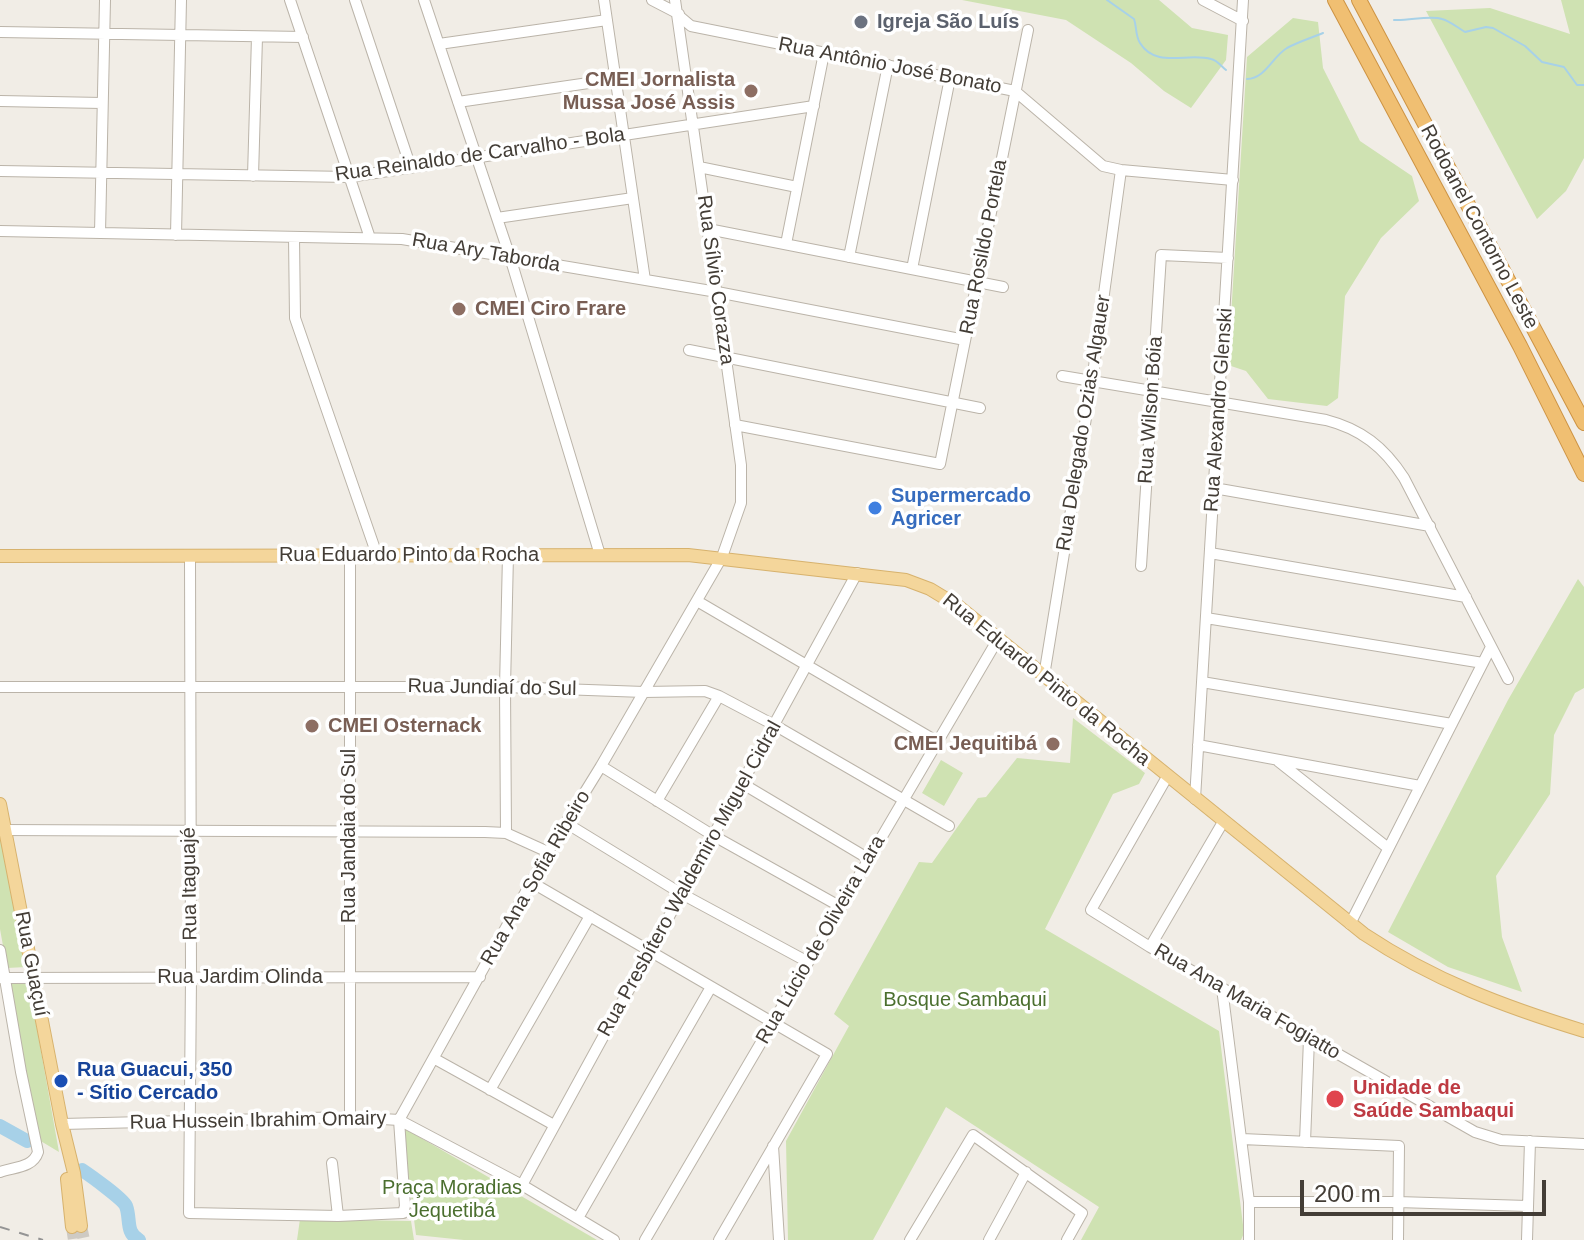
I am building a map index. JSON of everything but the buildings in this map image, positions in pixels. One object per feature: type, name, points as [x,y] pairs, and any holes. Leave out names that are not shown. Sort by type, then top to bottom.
[{"type":"highway","name":"Rodoanel Contorno Leste","points":[[1335,0],[1520,346],[1584,474]]},
{"type":"highway","name":"Rodoanel Contorno Leste","points":[[1359,0],[1584,423]]},
{"type":"highway","points":[[1370,0],[1391,60]]},
{"type":"main road","name":"Rua Eduardo Pinto da Rocha","points":[[0,556],[722,557],[906,580],[930,589],[958,606],[1350,924],[1401,958],[1450,984],[1512,1009],[1584,1031]]},
{"type":"main road","name":"Rua Guaçuí","points":[[0,804],[2,830],[76,1184],[77,1226]]},
{"type":"street","points":[[100,233],[105,0]]},
{"type":"street","points":[[176,235],[181,0]]},
{"type":"street","points":[[290,0],[370,238]]},
{"type":"street","points":[[355,0],[411,168]]},
{"type":"street","points":[[424,0],[510,257],[600,555]]},
{"type":"street","points":[[604,0],[645,280]]},
{"type":"street","name":"Rua Antônio José Bonato","points":[[652,0],[711,30],[1015,91],[1103,166],[1233,180]]},
{"type":"street","name":"Rua Sílvio Corazza","points":[[675,0],[726,357],[742,494],[739,513],[722,557]]},
{"type":"street","points":[[1203,0],[1243,21]]},
{"type":"street","name":"Rua Alexandro Glenski","points":[[1195,799],[1243,0]]},
{"type":"street","points":[[439,44],[607,20]]},
{"type":"street","name":"Rua Rosildo Portela","points":[[735,425],[940,464],[1028,30]]},
{"type":"street","points":[[0,32],[303,37]]},
{"type":"street","points":[[253,176],[257,37]]},
{"type":"street","points":[[786,244],[824,53]]},
{"type":"street","points":[[849,257],[888,65]]},
{"type":"street","points":[[912,269],[950,78]]},
{"type":"street","points":[[458,102],[616,79]]},
{"type":"street","points":[[0,101],[102,103]]},
{"type":"street","name":"Rua Reinaldo de Carvalho - Bola","points":[[0,171],[349,177],[814,106]]},
{"type":"street","points":[[699,167],[797,187]]},
{"type":"street","name":"Rua Delegado Ozias Algauer","points":[[1044,676],[1092,381],[1121,170]]},
{"type":"street","points":[[497,218],[633,198]]},
{"type":"street","points":[[708,229],[1003,287]]},
{"type":"street","name":"Rua Ary Taborda","points":[[0,231],[402,239],[717,292],[965,340]]},
{"type":"street","points":[[294,237],[293,313],[377,555]]},
{"type":"street","name":"Rua Wilson Bóia","points":[[1141,566],[1161,255],[1228,258]]},
{"type":"street","points":[[689,350],[980,408]]},
{"type":"street","points":[[1062,376],[1326,420],[1362,433],[1383,450],[1398,469],[1508,679]]},
{"type":"street","points":[[1214,488],[1430,526]]},
{"type":"street","points":[[1210,553],[1466,597]]},
{"type":"street","name":"Rua Itaguajé","points":[[190,555],[189,1213],[338,1216]]},
{"type":"street","name":"Rua Jandaia do Sul","points":[[350,555],[350,1117]]},
{"type":"street","points":[[506,833],[508,555]]},
{"type":"street","name":"Rua Ana Sofia Ribeiro","points":[[399,1120],[548,852],[722,557]]},
{"type":"street","name":"Rua Presbítero Waldemiro Miguel Cidral","points":[[522,1185],[776,726],[857,573]]},
{"type":"street","points":[[697,601],[938,742]]},
{"type":"street","points":[[1206,618],[1483,663]]},
{"type":"street","name":"Rua Lúcio de Oliveira Lara","points":[[645,1240],[998,639]]},
{"type":"street","points":[[1350,924],[1491,647]]},
{"type":"street","points":[[1202,682],[1452,724]]},
{"type":"street","name":"Rua Jundiaí do Sul","points":[[0,687],[505,687],[705,691],[776,726],[949,826]]},
{"type":"street","points":[[657,801],[719,696]]},
{"type":"street","points":[[1198,745],[1420,786]]},
{"type":"street","points":[[1276,759],[1388,848]]},
{"type":"street","points":[[601,766],[714,836],[841,907]]},
{"type":"street","name":"Rua Ana Maria Fogiatto","points":[[1167,777],[1091,910],[1309,1039],[1475,1132],[1501,1140],[1584,1144]]},
{"type":"street","points":[[743,784],[869,859]]},
{"type":"street","points":[[1150,947],[1223,822]]},
{"type":"street","points":[[566,823],[682,894],[808,962]]},
{"type":"street","points":[[2,830],[506,833],[548,852]]},
{"type":"street","points":[[531,882],[827,1054],[719,1240]]},
{"type":"street","points":[[490,1090],[590,916]]},
{"type":"street","name":"Rua Guaçuí","points":[[0,950],[38,1149],[36,1159],[0,1172]]},
{"type":"street","name":"Rua Jardim Olinda","points":[[3,978],[480,977]]},
{"type":"street","points":[[578,1218],[711,987]]},
{"type":"street","points":[[1222,988],[1249,1202],[1249,1240]]},
{"type":"street","points":[[1305,1142],[1309,1039]]},
{"type":"street","points":[[435,1059],[554,1125]]},
{"type":"street","name":"Rua Hussein Ibrahim Omairy","points":[[62,1124],[350,1117],[399,1120],[522,1185],[614,1240]]},
{"type":"street","points":[[332,1163],[338,1216],[403,1213],[399,1120]]},
{"type":"street","points":[[910,1240],[973,1135],[1082,1213],[1067,1240]]},
{"type":"street","points":[[1242,1139],[1399,1146],[1398,1240]]},
{"type":"street","points":[[1527,1240],[1530,1141]]},
{"type":"street","points":[[773,1144],[779,1240]]},
{"type":"street","points":[[989,1240],[1026,1172]]},
{"type":"street","points":[[1249,1202],[1527,1206]]},
{"type":"green space","points":[[962,0],[1159,0],[1192,28],[1228,35],[1226,60],[1191,108],[1066,20]]},
{"type":"green space","points":[[1561,0],[1584,0],[1584,158],[1566,191],[1537,219],[1426,11],[1490,8],[1570,34]]},
{"type":"green space","points":[[1293,18],[1318,22],[1323,68],[1360,141],[1412,176],[1419,201],[1381,238],[1345,296],[1338,398],[1327,406],[1268,399],[1246,371],[1228,365],[1247,57]]},
{"type":"green space","points":[[1578,579],[1584,587],[1584,688],[1575,693],[1554,735],[1550,794],[1496,876],[1502,937],[1522,992],[1448,967],[1388,932],[1508,700]]},
{"type":"green space","name":"Bosque Sambaqui","points":[[1073,718],[1145,773],[1139,784],[1113,794],[1045,929],[1219,1031],[1244,1233],[1241,1240],[1081,1240],[1099,1207],[946,1107],[873,1240],[788,1240],[786,1141],[849,1026],[834,1014],[919,862],[932,863],[978,798],[986,797],[1017,758],[1070,763]]},
{"type":"green space","points":[[941,760],[963,773],[944,806],[922,793]]},
{"type":"green space","points":[[0,838],[26,967],[7,968],[0,929]]},
{"type":"green space","points":[[10,983],[29,984],[59,1152],[39,1140]]},
{"type":"green space","name":"Praça Moradias Jequetibá","points":[[402,1127],[597,1240],[464,1240],[416,1235]]},
{"type":"green space","points":[[300,1219],[411,1221],[414,1240],[297,1240]]},
{"type":"waterway","points":[[1107,0],[1134,19],[1138,40],[1147,51],[1163,58],[1211,59],[1226,70]]},
{"type":"waterway","points":[[1394,20],[1437,18],[1465,32],[1493,28],[1525,46],[1542,62],[1564,67],[1577,85],[1584,85]]},
{"type":"waterway","points":[[1247,79],[1259,75],[1287,48],[1323,33]]},
{"type":"waterway","points":[[0,1126],[27,1141]]},
{"type":"waterway","points":[[82,1170],[124,1203],[130,1229],[139,1240]]},
{"type":"tunnel","points":[[81,1226],[84,1240]]},
{"type":"tunnel","points":[[72,1227],[74,1240]]},
{"type":"railway","points":[[0,1227],[43,1240]]},
{"type":"place","name":"Igreja São Luís","points":[[861,22]]},
{"type":"place","name":"CMEI Jornalista Mussa José Assis","points":[[751,91]]},
{"type":"place","name":"CMEI Ciro Frare","points":[[459,309]]},
{"type":"place","name":"Supermercado Agricer","points":[[875,508]]},
{"type":"place","name":"CMEI Osternack","points":[[312,726]]},
{"type":"place","name":"CMEI Jequitibá","points":[[1053,744]]},
{"type":"place","name":"Rua Guacui, 350 - Sítio Cercado","points":[[61,1081]]},
{"type":"place","name":"Unidade de Saúde Sambaqui","points":[[1335,1099]]}]
